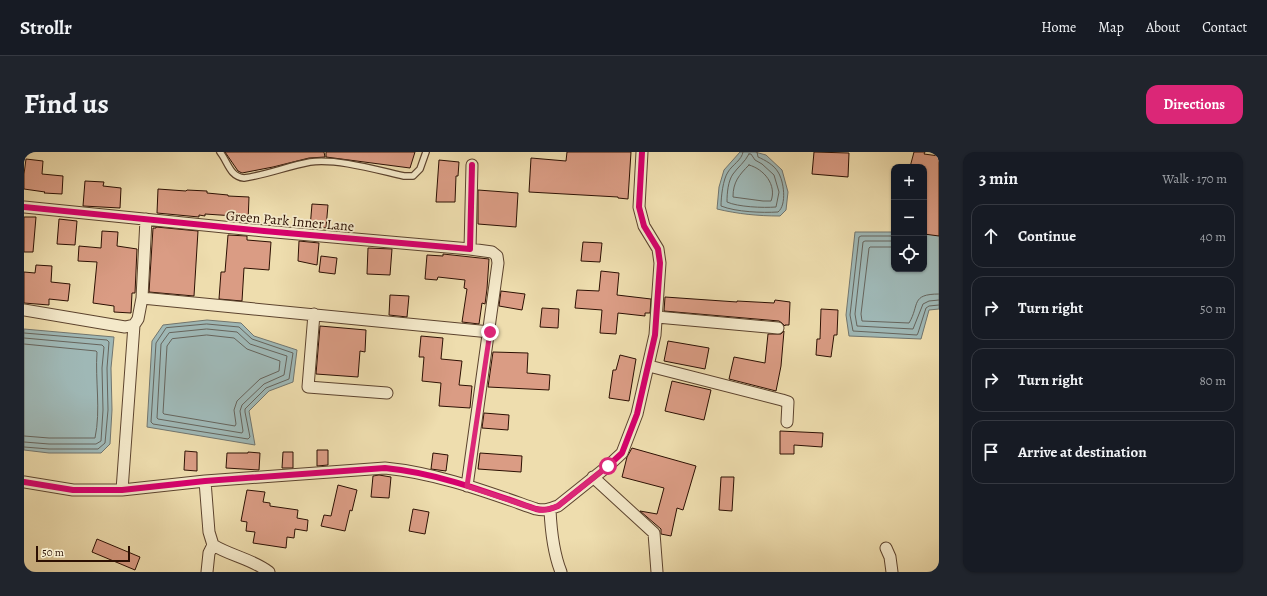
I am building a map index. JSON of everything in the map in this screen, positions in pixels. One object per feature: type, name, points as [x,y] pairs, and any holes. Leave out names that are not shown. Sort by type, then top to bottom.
[{"type":"street","points":[[24,482],[73,490],[122,490],[205,481],[385,468],[406,470],[467,486],[536,509],[550,510],[558,506],[622,453],[637,414],[649,366],[657,317],[660,262],[658,249],[644,226],[639,207],[642,152]]},
{"type":"street","points":[[470,249],[472,165]]},
{"type":"street","name":"Green Park Inner Lane","points":[[24,207],[492,252],[497,256],[498,262],[490,332]]},
{"type":"street","points":[[122,490],[134,325],[138,320],[142,298],[146,219]]},
{"type":"street","points":[[142,298],[490,332],[467,486]]},
{"type":"street","points":[[24,310],[125,327],[134,325]]},
{"type":"street","points":[[314,314],[308,387],[387,393]]},
{"type":"street","points":[[657,317],[778,328]]},
{"type":"street","points":[[649,366],[788,402],[787,422]]},
{"type":"street","points":[[592,477],[654,533],[657,572]]},
{"type":"street","points":[[205,481],[209,532],[213,545],[209,553],[207,572]]},
{"type":"street","points":[[550,510],[551,535],[561,572]]},
{"type":"street","points":[[213,545],[247,559],[268,572]]},
{"type":"street","points":[[886,548],[890,557],[892,572]]},
{"type":"lane","points":[[220,152],[234,175],[239,178],[244,178],[301,164],[318,162],[334,162],[404,176],[413,176],[420,169],[426,152]]},
{"type":"water","points":[[740,152],[755,152],[766,155],[782,170],[788,192],[786,210],[780,216],[764,216],[717,209],[719,187],[724,170]]},
{"type":"water","points":[[855,232],[891,232],[891,272],[927,272],[927,232],[939,232],[939,309],[929,310],[921,339],[849,336],[846,315]]},
{"type":"water","points":[[207,320],[241,323],[254,336],[297,350],[293,382],[269,391],[249,411],[255,445],[147,427],[152,341],[163,325]]},
{"type":"water","points":[[24,329],[114,337],[111,368],[112,410],[110,444],[101,453],[49,453],[24,450]]},
{"type":"building","points":[[225,152],[324,152],[325,157],[309,158],[242,173],[238,171]]},
{"type":"building","points":[[326,152],[415,152],[410,168],[326,157]]},
{"type":"building","points":[[567,152],[631,152],[628,199],[618,197],[529,192],[531,158],[566,161]]},
{"type":"building","points":[[814,152],[849,153],[848,177],[812,174]]},
{"type":"building","points":[[914,152],[925,152],[924,154],[939,156],[939,236],[927,234],[927,164],[911,164]]},
{"type":"building","points":[[26,159],[43,161],[42,174],[63,176],[62,194],[44,193],[45,192],[24,189]]},
{"type":"building","points":[[439,160],[459,162],[458,176],[456,176],[455,202],[436,202]]},
{"type":"building","points":[[85,181],[104,182],[103,186],[121,188],[120,208],[83,206]]},
{"type":"building","points":[[158,189],[207,191],[207,193],[228,196],[249,197],[248,222],[235,221],[235,216],[205,214],[205,216],[199,215],[199,217],[157,213]]},
{"type":"building","points":[[478,190],[518,193],[516,227],[478,224]]},
{"type":"building","points":[[312,204],[328,205],[326,228],[310,228]]},
{"type":"building","points":[[24,217],[36,217],[33,252],[24,252]]},
{"type":"building","points":[[59,219],[77,221],[75,245],[57,244]]},
{"type":"building","points":[[153,228],[198,231],[194,296],[149,292]]},
{"type":"building","points":[[102,231],[118,232],[117,246],[137,249],[135,293],[132,293],[131,313],[114,312],[114,306],[93,303],[97,262],[78,261],[79,246],[101,248]]},
{"type":"building","points":[[228,235],[247,236],[247,240],[271,242],[269,270],[244,268],[242,301],[219,299],[221,272],[225,272]]},
{"type":"building","points":[[299,241],[319,243],[317,265],[298,261]]},
{"type":"building","points":[[583,242],[602,243],[600,262],[581,261]]},
{"type":"building","points":[[368,248],[392,249],[390,275],[367,274]]},
{"type":"building","points":[[443,254],[489,259],[485,304],[482,303],[479,324],[462,322],[467,289],[464,288],[465,280],[438,277],[437,280],[425,279],[427,255],[443,256]]},
{"type":"building","points":[[321,256],[337,258],[335,274],[319,272]]},
{"type":"building","points":[[36,265],[52,266],[51,282],[70,284],[68,301],[49,299],[49,305],[24,303],[24,272],[35,273]]},
{"type":"building","points":[[601,271],[619,273],[617,295],[651,299],[650,313],[645,313],[645,316],[618,313],[616,334],[600,333],[602,310],[575,308],[577,290],[599,291]]},
{"type":"building","points":[[501,291],[525,294],[522,310],[499,306]]},
{"type":"building","points":[[390,295],[409,296],[407,317],[389,315]]},
{"type":"building","points":[[665,297],[737,302],[774,303],[775,300],[790,302],[789,325],[785,326],[779,321],[664,311]]},
{"type":"building","points":[[542,308],[559,309],[558,328],[540,327]]},
{"type":"building","points":[[821,309],[838,310],[837,335],[834,335],[831,357],[816,355],[817,339],[820,339]]},
{"type":"building","points":[[320,326],[366,330],[365,352],[360,351],[358,377],[316,374]]},
{"type":"building","points":[[784,331],[781,366],[776,391],[729,379],[734,357],[765,363],[768,334],[781,334]]},
{"type":"building","points":[[421,336],[443,338],[441,359],[462,361],[459,385],[472,386],[470,408],[439,406],[441,383],[422,381],[424,357],[419,357]]},
{"type":"building","points":[[668,341],[709,348],[705,369],[664,361]]},
{"type":"building","points":[[493,352],[528,353],[527,373],[550,375],[549,390],[488,387]]},
{"type":"building","points":[[620,355],[636,359],[629,401],[609,398],[613,370],[616,370]]},
{"type":"building","points":[[672,381],[711,390],[704,420],[665,411]]},
{"type":"building","points":[[484,413],[509,415],[508,430],[482,428]]},
{"type":"building","points":[[780,431],[823,433],[822,447],[794,445],[794,454],[780,454]]},
{"type":"building","points":[[632,448],[696,466],[683,510],[677,508],[671,536],[661,534],[661,529],[640,511],[657,514],[664,488],[622,477],[627,457]]},
{"type":"building","points":[[317,450],[328,450],[328,465],[317,466]]},
{"type":"building","points":[[185,451],[197,452],[197,471],[184,470]]},
{"type":"building","points":[[283,452],[293,452],[293,468],[282,468]]},
{"type":"building","points":[[227,453],[260,453],[259,470],[226,468]]},
{"type":"building","points":[[433,453],[448,455],[446,471],[431,469]]},
{"type":"building","points":[[480,453],[522,456],[521,472],[478,469]]},
{"type":"building","points":[[379,475],[391,477],[389,498],[371,497],[373,476]]},
{"type":"building","points":[[721,477],[734,477],[732,511],[719,510]]},
{"type":"building","points":[[338,485],[357,490],[345,531],[321,526],[324,515],[331,516]]},
{"type":"building","points":[[247,490],[265,492],[263,502],[270,503],[270,506],[298,510],[297,518],[308,520],[307,531],[295,529],[294,538],[287,537],[286,548],[253,543],[255,532],[246,531],[247,522],[241,521]]},
{"type":"building","points":[[413,509],[429,512],[425,534],[409,531]]},
{"type":"building","points":[[97,539],[140,557],[135,570],[92,552]]},
{"type":"cycle path","points":[[24,482],[73,490],[122,490],[205,481],[385,468],[404,470],[443,479],[536,509],[542,510],[558,506],[622,453],[637,414],[655,335],[660,263],[658,249],[644,226],[639,207],[642,152]]},
{"type":"cycle path","points":[[24,207],[264,231],[470,249],[472,165]]},
{"type":"route","points":[[490,332],[467,486],[536,509],[550,510],[558,506],[608,466]]}]
